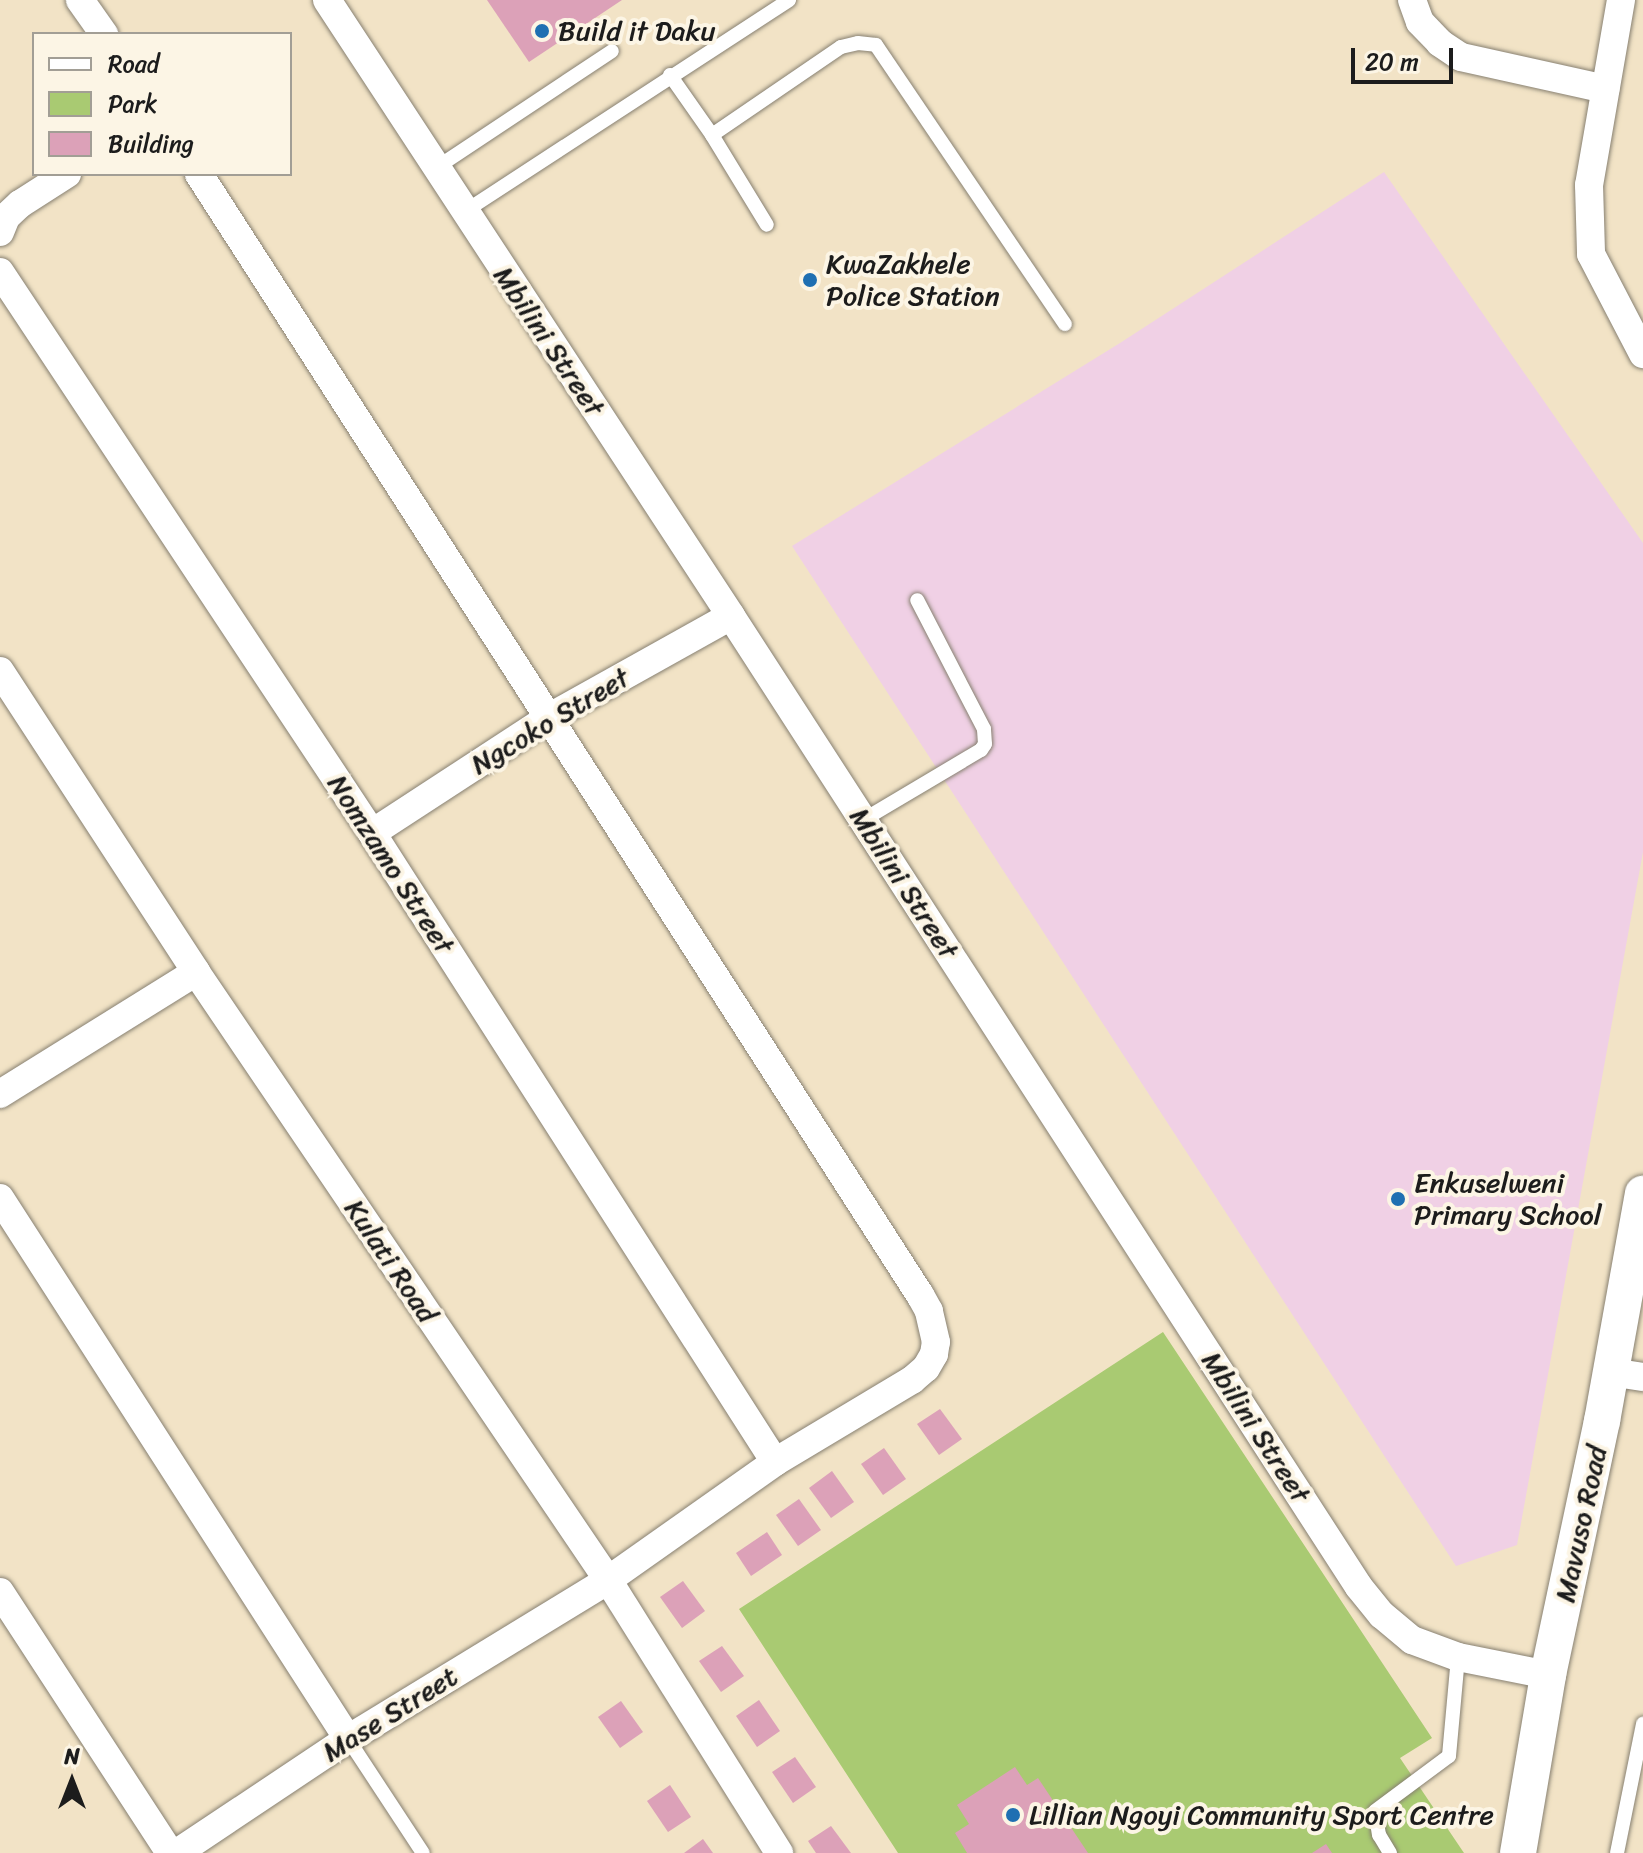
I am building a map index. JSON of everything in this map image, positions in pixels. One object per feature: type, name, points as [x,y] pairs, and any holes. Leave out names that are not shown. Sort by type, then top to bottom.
[{"type":"street","points":[[80,0],[103,32]]},
{"type":"street","name":"Mbilini Street","points":[[327,0],[731,616],[1359,1587],[1382,1615],[1412,1640],[1458,1657],[1548,1675]]},
{"type":"street","points":[[1412,0],[1420,22],[1440,43],[1461,57],[1605,89]]},
{"type":"street","points":[[1621,0],[1589,185],[1591,254],[1643,354]]},
{"type":"street","points":[[0,232],[6,217],[20,204],[64,176]]},
{"type":"street","name":"Mase Street","points":[[177,1853],[348,1739],[608,1580],[775,1462],[912,1380],[926,1368],[934,1354],[936,1342],[929,1311],[200,176]]},
{"type":"street","name":"Nomzamo Street","points":[[0,272],[372,833],[775,1462]]},
{"type":"street","name":"Ngcoko Street","points":[[372,833],[550,717],[731,616]]},
{"type":"street","name":"Kulati Road","points":[[0,671],[196,972],[608,1580],[779,1853]]},
{"type":"street","points":[[4,1081],[196,972]]},
{"type":"street","name":"Mavuso Road","points":[[1518,1853],[1548,1675],[1627,1374],[1643,1194]]},
{"type":"street","points":[[0,1198],[348,1739]]},
{"type":"street","points":[[0,1592],[170,1853]]},
{"type":"lane","points":[[464,212],[789,0]]},
{"type":"lane","points":[[712,135],[841,47],[858,43],[876,45],[1065,324]]},
{"type":"lane","points":[[436,168],[612,51]]},
{"type":"lane","points":[[670,75],[712,135],[767,225]]},
{"type":"lane","points":[[863,820],[981,750],[985,744],[984,729],[917,600]]},
{"type":"lane","points":[[1390,1853],[1379,1835],[1375,1811],[1449,1756],[1458,1657]]},
{"type":"lane","points":[[1617,1853],[1643,1724]]},
{"type":"lane","points":[[348,1739],[423,1853]]},
{"type":"shaded area","name":"Enkuselweni Primary School","points":[[1384,172],[1643,543],[1643,852],[1517,1545],[1456,1566],[792,546],[1120,343]]},
{"type":"green space","points":[[1163,1332],[1432,1738],[1400,1758],[1464,1853],[898,1853],[739,1609]]},
{"type":"building","name":"Build it Daku","points":[[487,0],[622,0],[529,62]]},
{"type":"building","points":[[940,1409],[962,1439],[939,1455],[917,1424]]},
{"type":"building","points":[[884,1448],[906,1479],[883,1495],[861,1464]]},
{"type":"building","points":[[832,1471],[854,1502],[831,1518],[809,1488]]},
{"type":"building","points":[[799,1499],[821,1530],[798,1546],[776,1515]]},
{"type":"building","points":[[767,1532],[782,1555],[751,1576],[736,1553]]},
{"type":"building","points":[[683,1581],[705,1611],[682,1628],[660,1597]]},
{"type":"building","points":[[722,1646],[744,1676],[721,1692],[699,1661]]},
{"type":"building","points":[[759,1700],[780,1731],[757,1747],[736,1716]]},
{"type":"building","points":[[621,1701],[643,1732],[620,1748],[598,1717]]},
{"type":"building","points":[[795,1757],[816,1787],[793,1803],[772,1772]]},
{"type":"building","name":"Lillian Ngoyi Community Sport Centre","points":[[1015,1767],[1027,1785],[1038,1778],[1088,1853],[967,1853],[955,1833],[969,1824],[957,1805]]},
{"type":"building","points":[[670,1785],[691,1817],[668,1832],[647,1801]]},
{"type":"building","points":[[831,1826],[851,1853],[816,1853],[808,1841]]},
{"type":"building","points":[[703,1839],[713,1853],[684,1853]]},
{"type":"building","name":"Lillian Ngoyi Community Sport Centre","points":[[1326,1844],[1332,1853],[1312,1853]]},
{"type":"place","name":"Build it Daku","points":[[542,31]]},
{"type":"place","name":"KwaZakhele Police Station","points":[[810,280]]},
{"type":"place","name":"Enkuselweni Primary School","points":[[1398,1199]]},
{"type":"place","name":"Lillian Ngoyi Community Sport Centre","points":[[1013,1815]]}]
